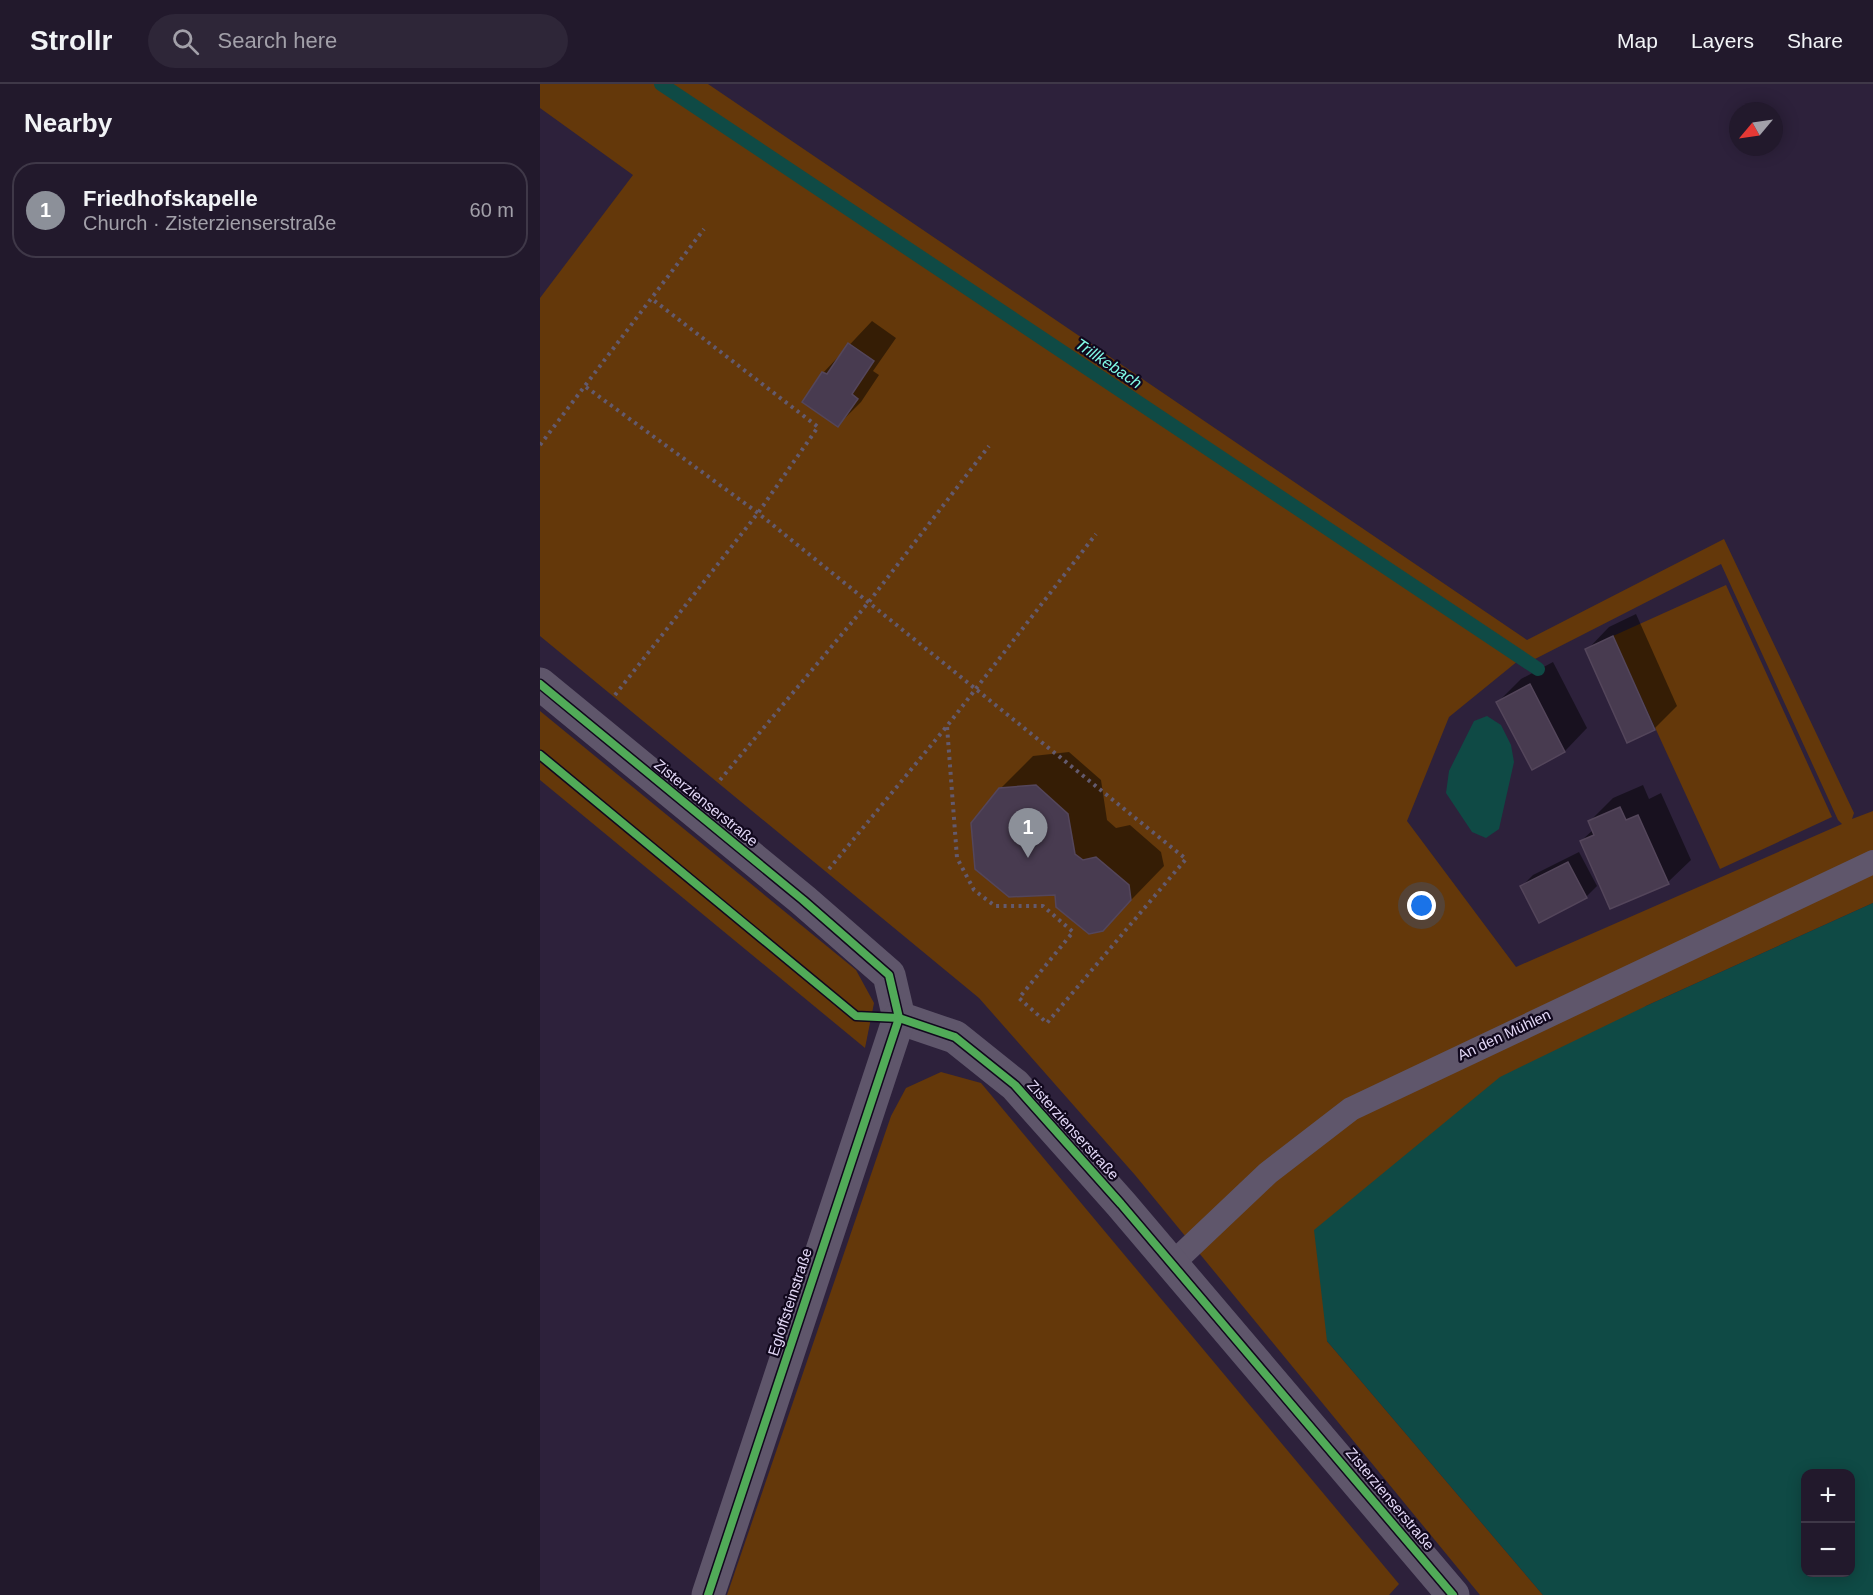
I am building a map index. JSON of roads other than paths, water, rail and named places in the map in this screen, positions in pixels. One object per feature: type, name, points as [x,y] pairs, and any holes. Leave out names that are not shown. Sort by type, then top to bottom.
[{"type":"street","name":"Zisterzienserstraße","points":[[540,684],[803,900],[889,975],[898,1018],[955,1037],[1015,1085],[1172,1264],[1453,1595]]},
{"type":"street","name":"Egloffsteinstraße","points":[[708,1595],[898,1018]]},
{"type":"lane","name":"An den Mühlen","points":[[1172,1264],[1268,1173],[1352,1109],[1873,862]]},
{"type":"waterway","name":"Trillkebach","points":[[661,84],[1538,669]]},
{"type":"place","name":"Friedhofskapelle","points":[[1028,858]]}]
